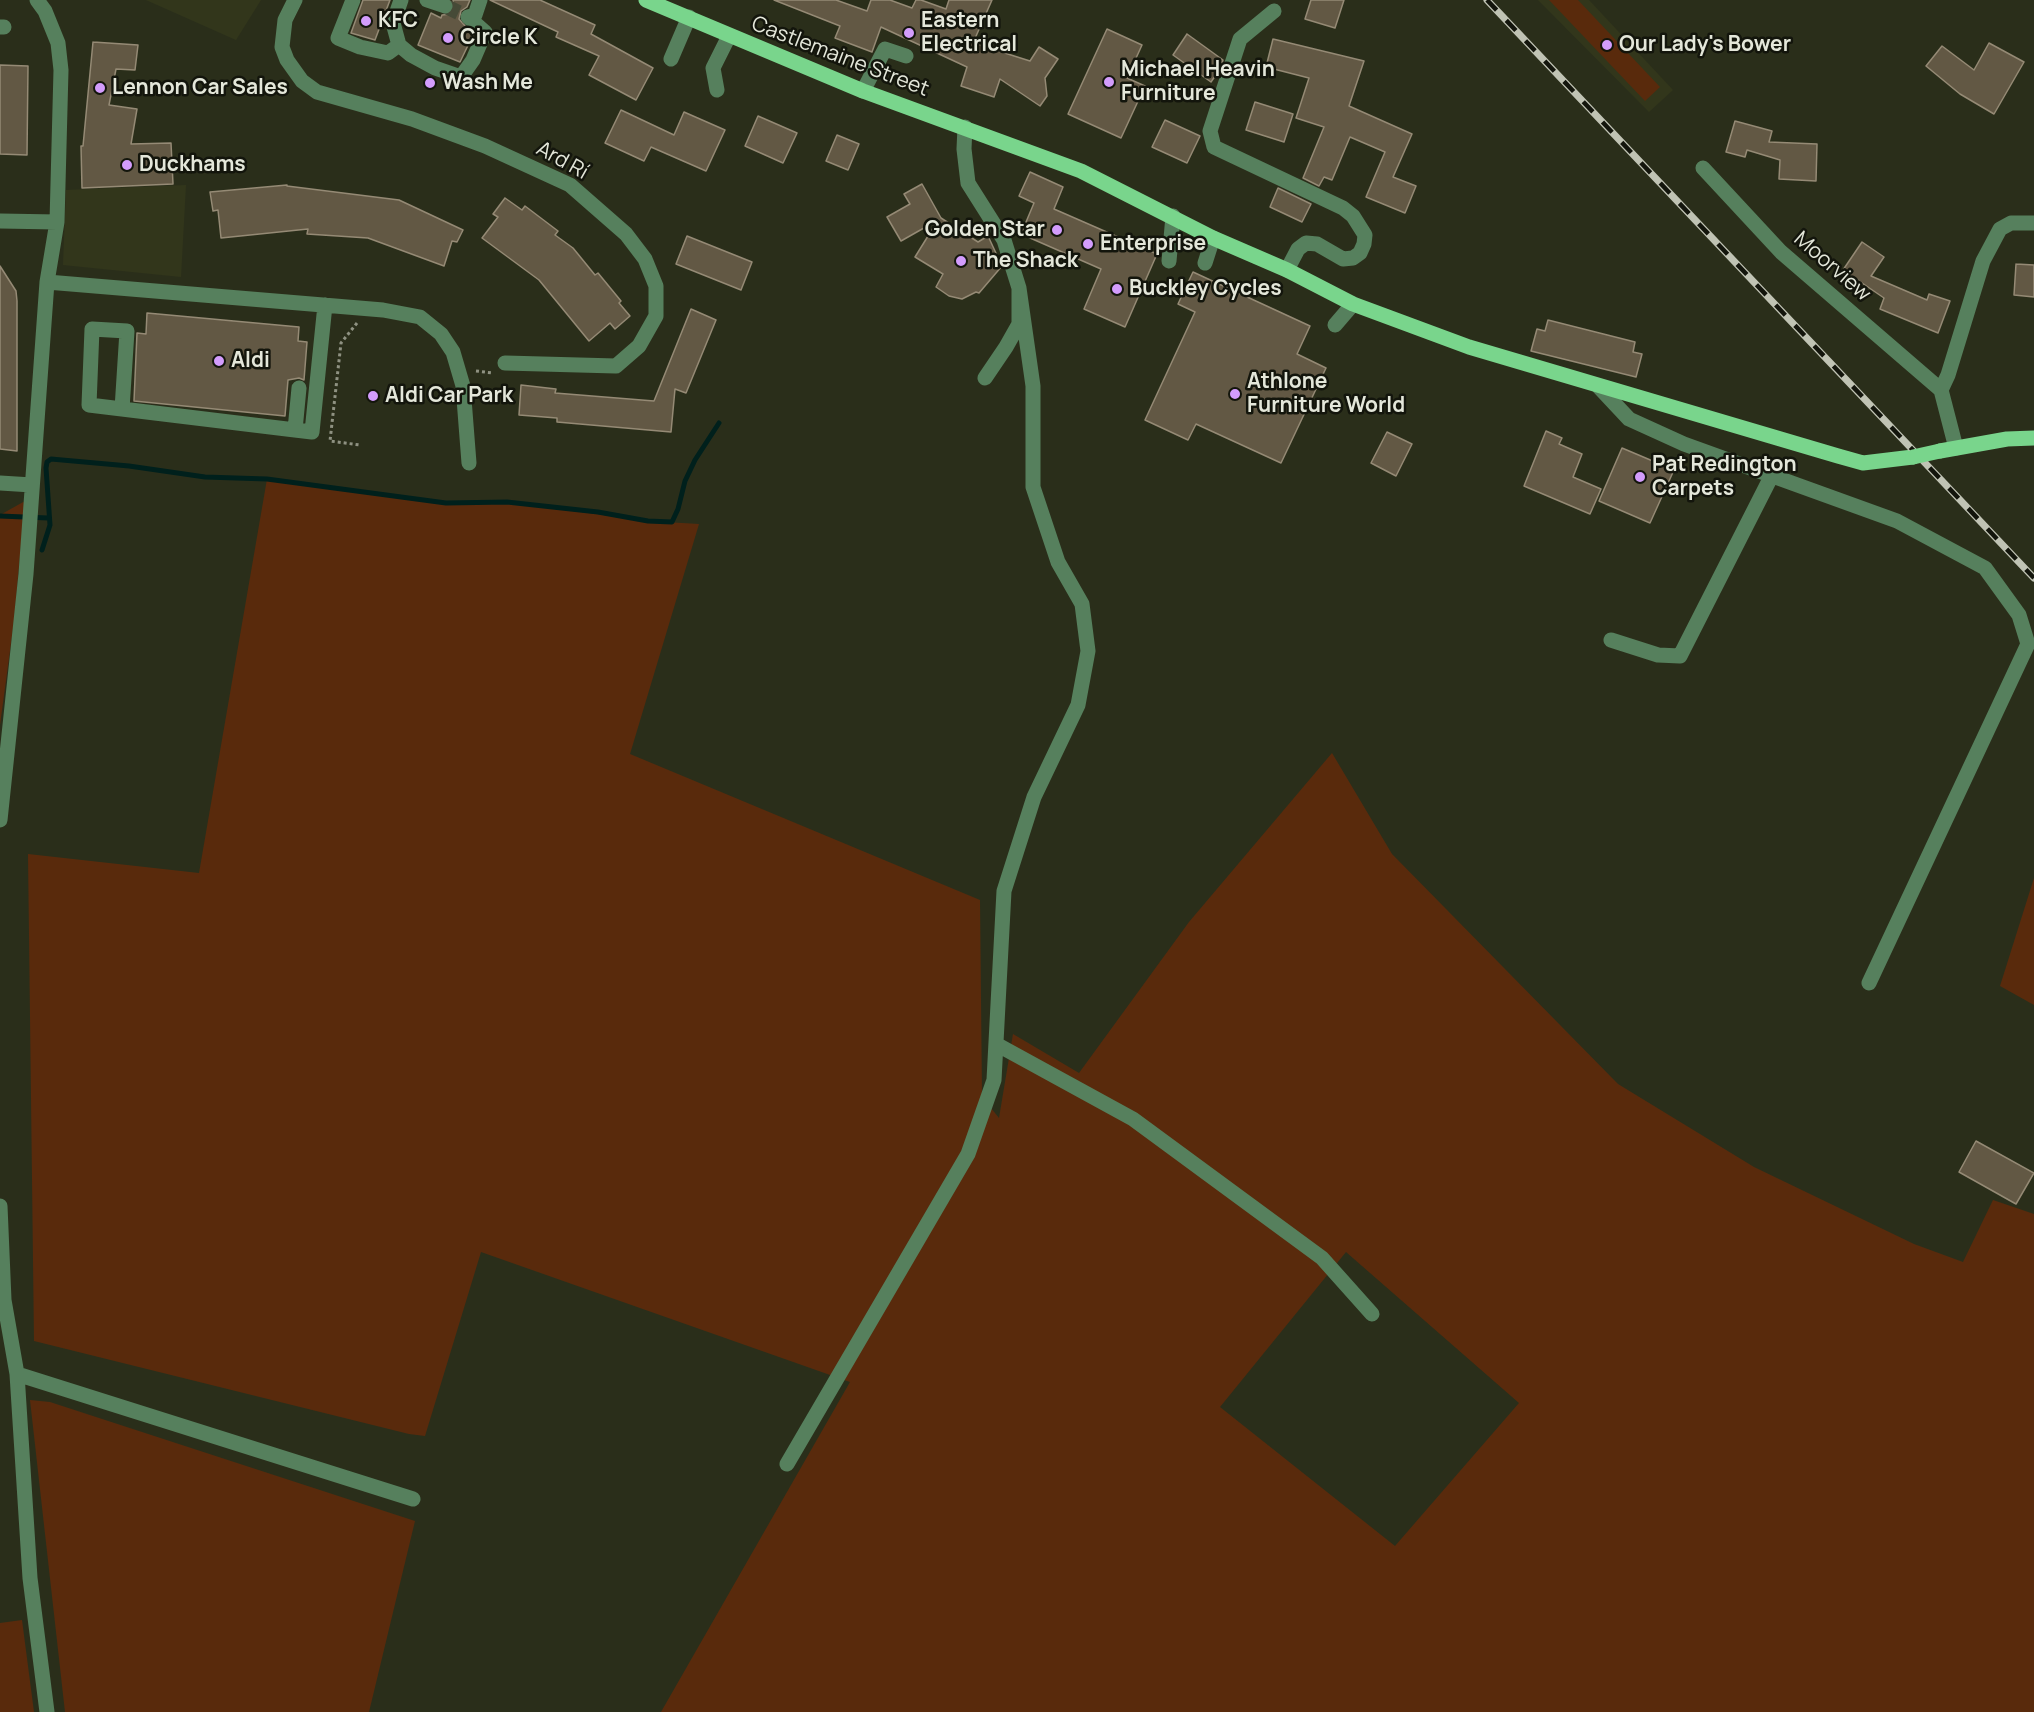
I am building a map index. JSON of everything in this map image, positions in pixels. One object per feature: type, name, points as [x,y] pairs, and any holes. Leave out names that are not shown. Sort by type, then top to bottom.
[{"type":"main road","name":"Castlemaine Street","points":[[646,0],[863,91],[959,125],[1042,150],[1213,238],[1287,270],[1353,304],[1469,347],[1863,463],[1914,457],[2007,439],[2034,438]]},
{"type":"street","points":[[0,820],[29,530],[47,282],[57,222],[61,70],[58,43],[45,11],[37,0]]},
{"type":"street","name":"Ard Rí","points":[[295,0],[285,20],[282,47],[287,60],[302,81],[317,92],[412,119],[485,146],[570,185],[626,234],[645,259],[656,286],[656,316],[639,346],[616,366],[505,363]]},
{"type":"street","points":[[353,0],[338,38],[360,47],[388,52],[399,45]]},
{"type":"street","points":[[401,0],[393,22],[399,45],[411,55],[435,68],[461,77],[473,60],[485,32],[468,17],[475,15],[480,0]]},
{"type":"street","points":[[427,0],[445,6]]},
{"type":"street","points":[[1274,11],[1240,39],[1210,132],[1214,147],[1343,208],[1353,216],[1365,235],[1360,253],[1353,258],[1343,259],[1317,243],[1306,243],[1298,249],[1287,270]]},
{"type":"street","points":[[671,59],[688,17]]},
{"type":"street","points":[[717,90],[713,68],[729,36]]},
{"type":"street","points":[[863,91],[885,49],[906,56]]},
{"type":"street","points":[[788,1464],[968,1154],[994,1080],[1004,891],[1034,796],[1078,705],[1088,651],[1082,604],[1058,562],[1033,487],[1033,386],[1019,288],[1004,240],[968,183],[959,125]]},
{"type":"street","name":"Moorview","points":[[1703,168],[1781,252],[1941,390]]},
{"type":"street","points":[[1169,261],[1173,216]]},
{"type":"street","points":[[0,221],[57,222]]},
{"type":"street","points":[[1956,448],[1941,390],[1948,375],[1983,261],[2002,226],[2011,223],[2034,223]]},
{"type":"street","points":[[1205,263],[1213,238]]},
{"type":"street","points":[[47,282],[383,310],[420,318],[441,334],[453,352],[463,387],[469,463]]},
{"type":"street","points":[[986,378],[1019,324],[1019,288]]},
{"type":"street","points":[[1335,325],[1353,304]]},
{"type":"street","points":[[122,409],[127,331],[92,329],[89,405],[122,409],[295,429],[312,432],[325,305]]},
{"type":"street","points":[[1599,387],[1629,419],[1684,444],[1897,521],[1985,567],[2019,615],[2028,644],[1869,983]]},
{"type":"street","points":[[295,429],[299,388]]},
{"type":"street","points":[[1611,640],[1658,655],[1680,656],[1771,477]]},
{"type":"street","points":[[0,483],[32,485]]},
{"type":"street","points":[[996,1044],[1133,1119],[1322,1258],[1372,1314]]},
{"type":"street","points":[[0,1206],[2,1301],[17,1374],[30,1578],[47,1712]]},
{"type":"street","points":[[17,1374],[412,1499]]},
{"type":"path","points":[[357,322],[341,344],[330,441],[360,445]]},
{"type":"shaded area","points":[[146,0],[261,0],[236,40]]},
{"type":"shaded area","name":"Our Lady's Bower","points":[[1538,0],[1589,0],[1673,90],[1649,112]]},
{"type":"shaded area","points":[[1549,0],[1578,0],[1660,87],[1645,101]]},
{"type":"shaded area","points":[[186,185],[181,277],[63,265],[66,190]]},
{"type":"shaded area","points":[[267,479],[446,503],[507,502],[648,521],[699,524],[630,754],[980,900],[982,1097],[999,1118],[1013,1034],[1079,1073],[1189,922],[1332,753],[1392,854],[1618,1084],[1754,1167],[1914,1244],[1963,1262],[1993,1200],[2034,1214],[2034,1712],[661,1712],[850,1382],[481,1252],[425,1436],[409,1434],[34,1341],[28,854],[199,873]],"holes":[[[1346,1252],[1519,1403],[1395,1546],[1220,1407]]]},
{"type":"shaded area","points":[[25,501],[14,621],[0,725],[0,515]]},
{"type":"shaded area","points":[[2034,878],[2034,1005],[2000,986]]},
{"type":"shaded area","points":[[30,1400],[50,1402],[415,1521],[369,1712],[65,1712]]},
{"type":"shaded area","points":[[22,1620],[34,1712],[0,1712],[0,1623]]},
{"type":"building","name":"KFC","points":[[363,0],[390,0],[375,40],[351,33]]},
{"type":"building","name":"Circle K","points":[[453,0],[470,0],[467,7],[461,11],[459,19],[473,35],[460,62],[418,45],[431,13],[441,18],[442,15],[451,14],[454,9]]},
{"type":"building","points":[[490,0],[540,0],[595,25],[591,34],[653,68],[636,100],[589,75],[599,56],[556,37],[558,32]]},
{"type":"building","points":[[774,0],[836,0],[867,11],[871,0],[890,0],[912,8],[916,0],[921,0],[946,9],[949,0],[992,0],[973,43],[1030,61],[1039,47],[1058,59],[1045,78],[1047,96],[1040,106],[1000,79],[994,97],[961,86],[967,67],[881,27],[872,52],[835,38],[840,26]]},
{"type":"building","points":[[1311,0],[1344,0],[1335,28],[1305,19]]},
{"type":"building","name":"Michael Heavin Furniture","points":[[1107,29],[1142,45],[1127,78],[1145,86],[1121,138],[1068,114]]},
{"type":"building","points":[[1187,34],[1223,60],[1211,82],[1173,55]]},
{"type":"building","points":[[1273,39],[1364,61],[1349,106],[1412,134],[1393,177],[1416,186],[1405,213],[1366,197],[1385,152],[1350,137],[1332,180],[1324,177],[1319,186],[1303,178],[1324,127],[1296,118],[1309,78],[1266,67]]},
{"type":"building","points":[[93,42],[138,45],[135,70],[116,69],[109,105],[137,109],[131,144],[171,143],[173,184],[82,188],[81,146],[83,146]]},
{"type":"building","points":[[1989,43],[2024,62],[1994,114],[1960,94],[1926,66],[1942,46],[1974,70]]},
{"type":"building","points":[[0,65],[28,66],[27,155],[0,154]]},
{"type":"building","points":[[1255,102],[1293,114],[1284,142],[1246,130]]},
{"type":"building","points":[[621,110],[674,135],[684,112],[725,130],[706,171],[651,147],[644,161],[605,143]]},
{"type":"building","points":[[758,116],[797,133],[783,163],[745,146]]},
{"type":"building","points":[[1165,120],[1200,136],[1187,163],[1152,147]]},
{"type":"building","points":[[1735,121],[1772,131],[1769,142],[1817,144],[1816,181],[1779,179],[1780,160],[1747,150],[1745,157],[1726,152]]},
{"type":"building","points":[[837,135],[859,144],[848,170],[826,161]]},
{"type":"building","points":[[1030,172],[1063,187],[1054,209],[1157,254],[1125,327],[1084,309],[1101,269],[1021,234],[1034,203],[1019,196]]},
{"type":"building","name":"The Shack","points":[[922,184],[941,218],[978,242],[988,236],[1002,266],[979,293],[976,292],[962,299],[949,296],[936,287],[943,274],[915,257],[938,220],[901,241],[887,217],[910,204],[904,194]]},
{"type":"building","points":[[287,185],[399,200],[463,230],[457,242],[452,241],[444,266],[368,238],[307,234],[308,229],[221,238],[218,210],[213,211],[210,192]]},
{"type":"building","points":[[1278,188],[1311,204],[1302,222],[1270,207]]},
{"type":"building","points":[[505,198],[522,210],[525,206],[558,231],[555,235],[573,248],[595,275],[598,273],[630,316],[615,329],[610,323],[589,341],[539,280],[482,238],[498,217],[493,214]]},
{"type":"building","points":[[687,236],[752,262],[741,290],[676,264]]},
{"type":"building","points":[[1862,242],[1884,257],[1871,276],[1927,300],[1929,294],[1950,301],[1938,333],[1880,309],[1884,298],[1843,270]]},
{"type":"building","points":[[2016,264],[2034,265],[2034,297],[2014,295]]},
{"type":"building","points":[[0,266],[16,291],[17,301],[17,451],[0,449]]},
{"type":"building","name":"Athlone Furniture World","points":[[1193,272],[1310,326],[1297,354],[1326,368],[1281,463],[1196,424],[1188,440],[1145,420],[1195,312],[1178,304]]},
{"type":"building","points":[[691,309],[716,320],[686,393],[675,389],[671,432],[557,422],[557,418],[519,415],[521,385],[556,389],[555,393],[654,401]]},
{"type":"building","name":"Aldi","points":[[147,313],[299,327],[298,341],[307,342],[304,380],[299,378],[288,380],[285,416],[134,401],[137,333],[146,334]]},
{"type":"building","points":[[1548,320],[1635,342],[1633,352],[1642,354],[1636,377],[1531,351],[1537,329],[1545,331]]},
{"type":"building","points":[[1546,431],[1562,438],[1559,444],[1582,454],[1573,477],[1601,489],[1590,514],[1524,486]]},
{"type":"building","points":[[1387,432],[1412,444],[1396,476],[1371,463]]},
{"type":"building","points":[[1622,448],[1674,470],[1650,523],[1599,501]]},
{"type":"building","points":[[1976,1141],[2034,1173],[2016,1204],[1959,1172]]},
{"type":"waterway","points":[[42,550],[50,525],[46,468],[47,462],[51,459],[129,466],[205,477],[267,479],[446,503],[507,502],[598,512],[648,521],[672,522],[685,481],[695,460],[719,423]]},
{"type":"waterway","points":[[0,516],[48,518]]},
{"type":"tunnel","points":[[445,6],[468,17]]},
{"type":"railway","points":[[1487,0],[2034,578]]},
{"type":"place","name":"KFC","points":[[366,21]]},
{"type":"place","name":"Eastern Electrical","points":[[909,33]]},
{"type":"place","name":"Circle K","points":[[448,38]]},
{"type":"place","name":"Our Lady's Bower","points":[[1607,45]]},
{"type":"place","name":"Michael Heavin Furniture","points":[[1109,82]]},
{"type":"place","name":"Wash Me","points":[[430,83]]},
{"type":"place","name":"Lennon Car Sales","points":[[100,88]]},
{"type":"place","name":"Duckhams","points":[[127,165]]},
{"type":"place","name":"Golden Star","points":[[1057,230]]},
{"type":"place","name":"Enterprise","points":[[1088,244]]},
{"type":"place","name":"The Shack","points":[[961,261]]},
{"type":"place","name":"Buckley Cycles","points":[[1117,289]]},
{"type":"place","name":"Aldi","points":[[219,361]]},
{"type":"place","name":"Athlone Furniture World","points":[[1235,394]]},
{"type":"place","name":"Aldi Car Park","points":[[373,396]]},
{"type":"place","name":"Pat Redington Carpets","points":[[1640,477]]}]
